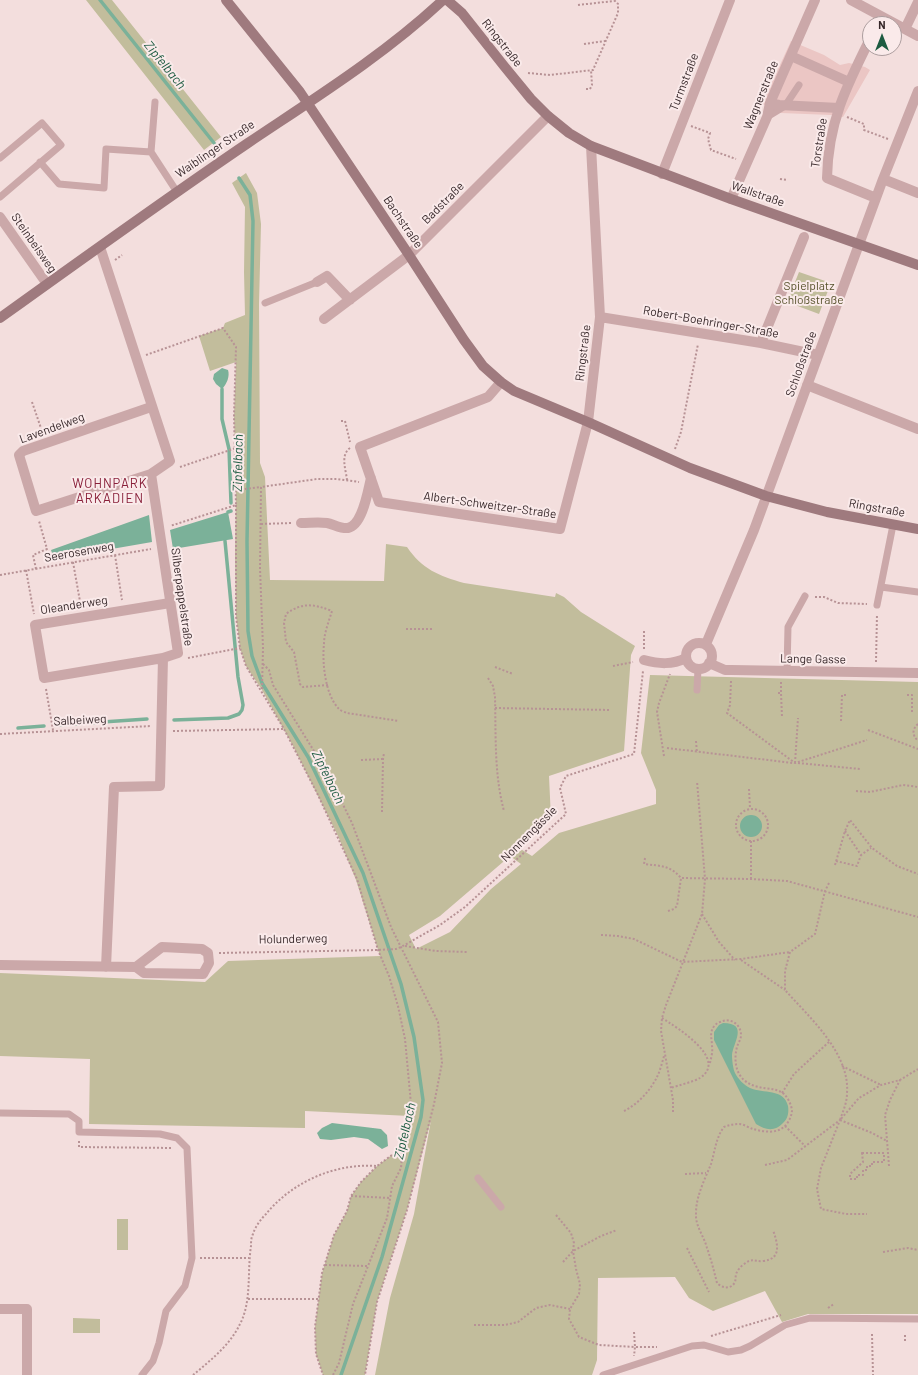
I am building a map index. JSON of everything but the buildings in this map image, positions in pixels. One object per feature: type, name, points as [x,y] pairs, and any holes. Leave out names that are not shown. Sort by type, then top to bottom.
[{"type":"street","name":"Bachstraße","points":[[226,0],[307,102],[464,340],[483,366],[514,391],[588,422]]},
{"type":"street","name":"Waiblinger Straße","points":[[0,318],[177,192],[307,102],[370,61],[418,24],[443,0]]},
{"type":"street","name":"Ringstraße","points":[[447,0],[462,13],[531,99],[548,116],[569,133],[591,146],[600,317],[588,422],[690,468],[766,496],[826,512],[918,529]]},
{"type":"street","name":"Turmstraße","points":[[662,174],[730,0]]},
{"type":"street","name":"Wagnerstraße","points":[[731,199],[767,117],[778,105],[791,56],[815,0]]},
{"type":"street","points":[[851,0],[873,16]]},
{"type":"street","points":[[905,29],[918,2]]},
{"type":"street","points":[[902,28],[918,36]]},
{"type":"street","name":"Torstraße","points":[[862,55],[838,110],[831,135],[827,178],[876,198]]},
{"type":"street","points":[[791,56],[849,82]]},
{"type":"street","name":"Schloßstraße","points":[[706,644],[754,530],[882,179],[918,91]]},
{"type":"street","name":"Torstraße","points":[[778,105],[838,110]]},
{"type":"street","name":"Badstraße","points":[[324,320],[409,255],[548,116]]},
{"type":"street","name":"Wallstraße","points":[[591,146],[662,174],[918,265]]},
{"type":"street","points":[[882,179],[918,193]]},
{"type":"street","name":"Steinbeisweg","points":[[0,217],[47,284]]},
{"type":"street","points":[[761,343],[804,237]]},
{"type":"street","points":[[36,511],[151,474],[170,462],[100,247]]},
{"type":"street","points":[[317,282],[327,276],[350,300]]},
{"type":"street","name":"Robert-Boehringer-Straße","points":[[600,317],[761,343],[818,354]]},
{"type":"street","points":[[356,447],[488,397],[501,382]]},
{"type":"street","points":[[807,385],[918,430]]},
{"type":"street","name":"Lavendelweg","points":[[36,511],[19,455],[22,451],[151,407]]},
{"type":"street","name":"Albert-Schweitzer-Straße","points":[[356,447],[371,478],[379,502],[560,529],[588,422]]},
{"type":"street","name":"Silberpappelstraße","points":[[151,474],[178,653],[164,658]]},
{"type":"street","points":[[301,523],[328,524],[348,528],[356,524],[360,517],[371,478]]},
{"type":"street","name":"Oleanderweg","points":[[44,678],[36,625],[170,603]]},
{"type":"street","points":[[697,643],[706,644],[712,655],[709,663],[698,669],[690,666],[686,658],[687,650],[690,646],[697,643]]},
{"type":"street","points":[[44,678],[164,658],[160,786],[114,787],[106,967]]},
{"type":"street","points":[[644,660],[656,663],[671,663],[678,662],[686,658]]},
{"type":"street","name":"Lange Gasse","points":[[709,663],[725,670],[918,674]]},
{"type":"street","points":[[0,965],[136,967],[144,973],[203,974],[209,963],[208,953],[202,949],[162,947],[136,967]]},
{"type":"street","points":[[0,1309],[26,1309],[27,1375]]},
{"type":"lane","points":[[767,117],[799,85]]},
{"type":"lane","points":[[154,102],[150,152],[177,192]]},
{"type":"lane","points":[[0,158],[42,122],[61,145],[0,197]]},
{"type":"lane","points":[[40,162],[59,184],[104,188],[106,149],[150,152]]},
{"type":"lane","points":[[265,303],[317,282]]},
{"type":"lane","points":[[877,605],[893,525]]},
{"type":"lane","points":[[881,586],[918,592]]},
{"type":"lane","points":[[788,671],[788,627],[805,596]]},
{"type":"lane","points":[[697,690],[698,669]]},
{"type":"lane","points":[[0,1113],[69,1114],[79,1121],[79,1132],[160,1134],[177,1138],[187,1148],[192,1258],[184,1286],[166,1311],[159,1343],[153,1361],[142,1375]]},
{"type":"lane","points":[[478,1178],[501,1207]]},
{"type":"lane","points":[[603,1375],[692,1346],[704,1345],[728,1352],[741,1350],[785,1325],[810,1318],[918,1319]]},
{"type":"path","points":[[528,73],[550,75],[593,70],[618,13],[618,4],[614,0],[578,4]]},
{"type":"path","points":[[584,44],[605,41]]},
{"type":"path","points":[[586,89],[590,89],[592,85],[591,70]]},
{"type":"path","points":[[838,110],[864,124],[864,130],[896,142]]},
{"type":"path","points":[[682,123],[710,133],[708,139],[711,150],[746,163]]},
{"type":"path","points":[[780,179],[788,180]]},
{"type":"path","points":[[136,359],[223,328],[236,347],[234,416],[236,448],[236,616],[239,649],[246,666],[262,690],[284,729],[318,795],[357,879],[378,950],[389,976],[398,1006],[405,1039],[411,1104],[406,1136],[400,1149],[377,1166],[361,1182],[351,1196],[347,1211],[334,1235],[322,1273],[315,1327],[316,1354],[323,1375]]},
{"type":"path","points":[[671,459],[681,432],[700,333]]},
{"type":"path","points":[[32,402],[46,442]]},
{"type":"path","points":[[341,421],[345,421],[356,447],[346,451],[344,455],[348,480]]},
{"type":"path","points":[[170,462],[176,468],[236,448]]},
{"type":"path","points":[[236,490],[317,479],[337,479],[359,482],[371,478]]},
{"type":"path","points":[[261,487],[260,568],[263,664],[262,690]]},
{"type":"path","points":[[159,530],[236,505]]},
{"type":"path","points":[[36,511],[47,549],[33,555],[36,569]]},
{"type":"path","points":[[261,524],[301,523]]},
{"type":"path","name":"Seerosenweg","points":[[0,575],[162,547]]},
{"type":"path","points":[[115,555],[123,610]]},
{"type":"path","points":[[73,562],[82,617]]},
{"type":"path","points":[[26,570],[36,625]]},
{"type":"path","points":[[805,596],[824,597],[838,603],[877,605],[876,673]]},
{"type":"path","points":[[328,684],[308,688],[303,687],[300,684],[294,652],[286,642],[285,635],[284,623],[286,614],[292,609],[303,605],[319,606],[332,611],[324,642],[323,664],[332,698],[339,710],[347,713],[399,721]]},
{"type":"path","points":[[406,630],[433,630]]},
{"type":"path","points":[[613,666],[644,660],[644,631]]},
{"type":"path","points":[[178,653],[181,659],[239,649]]},
{"type":"path","name":"Nonnengässle","points":[[378,950],[396,950],[403,947],[440,925],[465,907],[566,814],[560,788],[566,776],[634,754],[644,660]]},
{"type":"path","points":[[664,756],[657,712],[670,676],[671,663]]},
{"type":"path","points":[[263,664],[269,670],[273,685],[331,780],[352,823],[386,914],[438,1022],[442,1063],[434,1104],[407,1210],[377,1302],[365,1375]]},
{"type":"path","points":[[495,667],[513,674]]},
{"type":"path","points":[[731,670],[730,705],[727,713],[795,763]]},
{"type":"path","points":[[44,678],[53,731]]},
{"type":"path","points":[[488,678],[494,686],[497,766],[500,794],[504,811]]},
{"type":"path","points":[[778,693],[781,694],[782,717]]},
{"type":"path","points":[[841,721],[842,695],[847,695]]},
{"type":"path","points":[[907,695],[912,695],[912,714]]},
{"type":"path","points":[[495,708],[611,710]]},
{"type":"path","points":[[795,763],[798,718]]},
{"type":"path","points":[[918,724],[913,731],[915,738],[918,740]]},
{"type":"path","name":"Salbeiweg","points":[[0,734],[162,728],[284,729]]},
{"type":"path","points":[[868,730],[918,749]]},
{"type":"path","points":[[795,763],[867,740]]},
{"type":"path","points":[[696,741],[697,753]]},
{"type":"path","points":[[667,748],[697,753],[860,769]]},
{"type":"path","points":[[382,812],[382,759],[384,753]]},
{"type":"path","points":[[361,760],[382,759]]},
{"type":"path","points":[[673,1112],[673,1100],[661,1031],[662,1018],[682,962],[702,914],[705,879],[697,781]]},
{"type":"path","points":[[856,791],[870,792],[903,785],[918,787]]},
{"type":"path","points":[[749,789],[750,808]]},
{"type":"path","points":[[750,808],[755,808],[764,814],[768,824],[765,835],[756,841],[746,840],[737,833],[735,822],[740,813],[750,808]]},
{"type":"path","points":[[835,865],[845,831],[850,820],[872,848],[897,866],[918,874]]},
{"type":"path","points":[[845,831],[861,855]]},
{"type":"path","points":[[751,841],[751,879]]},
{"type":"path","points":[[836,862],[857,866],[861,855],[872,848]]},
{"type":"path","points":[[645,858],[644,864],[664,866],[674,871],[681,878],[787,881],[918,917]]},
{"type":"path","points":[[668,911],[677,906],[681,878]]},
{"type":"path","points":[[601,935],[634,939],[682,962],[741,960],[790,952],[815,934],[825,891],[829,883]]},
{"type":"path","points":[[702,914],[719,942],[735,960]]},
{"type":"path","points":[[403,947],[436,951],[468,952]]},
{"type":"path","name":"Holunderweg","points":[[208,953],[378,950]]},
{"type":"path","points":[[785,990],[785,971],[790,952]]},
{"type":"path","points":[[741,960],[785,990],[830,1041],[847,1080],[847,1093],[846,1104],[821,1168],[817,1189],[821,1209],[846,1214],[867,1214]]},
{"type":"path","points":[[662,1018],[679,1028],[698,1046],[708,1056],[710,1064]]},
{"type":"path","points":[[671,1088],[700,1078],[707,1071],[710,1064],[712,1047],[711,1031],[718,1022],[723,1020],[733,1022],[737,1025],[741,1034],[741,1039],[735,1056],[737,1071],[742,1079],[750,1085],[760,1088],[774,1089],[782,1093],[790,1102],[792,1110],[788,1123],[775,1132],[753,1129],[741,1124],[724,1127],[720,1132],[711,1164],[706,1173],[698,1199],[696,1214],[698,1228],[707,1246],[717,1283],[720,1287],[726,1288],[731,1286],[734,1282],[736,1273],[746,1262],[753,1260],[763,1262],[773,1258],[778,1251],[773,1230]]},
{"type":"path","points":[[782,1093],[794,1074],[830,1041]]},
{"type":"path","points":[[624,1111],[633,1107],[643,1097],[658,1076],[664,1054]]},
{"type":"path","points":[[842,1066],[881,1085]]},
{"type":"path","points":[[765,1165],[788,1160],[840,1120],[859,1098],[881,1085],[900,1080],[918,1069]]},
{"type":"path","points":[[889,1166],[885,1115],[890,1100],[900,1080]]},
{"type":"path","points":[[840,1120],[887,1141]]},
{"type":"path","points":[[785,1126],[805,1146]]},
{"type":"path","points":[[79,1132],[79,1147],[187,1148]]},
{"type":"path","points":[[333,1375],[339,1363],[353,1304],[387,1218],[392,1186],[401,1168],[403,1142]]},
{"type":"path","points":[[862,1153],[884,1153],[884,1162],[872,1162],[872,1166],[867,1166],[867,1170],[863,1170],[863,1175],[858,1175],[858,1179],[850,1179],[850,1174],[863,1162],[862,1153]]},
{"type":"path","points":[[193,1375],[226,1345],[241,1324],[248,1300],[249,1258],[253,1234],[262,1218],[275,1203],[296,1187],[314,1177],[345,1168],[369,1165],[377,1166]]},
{"type":"path","points":[[685,1174],[706,1173]]},
{"type":"path","points":[[351,1196],[390,1198]]},
{"type":"path","points":[[556,1215],[572,1232],[574,1243],[573,1251],[580,1284],[579,1294],[570,1309],[569,1319],[579,1337],[599,1345],[657,1347]]},
{"type":"path","points":[[563,1262],[573,1251],[601,1236],[617,1230]]},
{"type":"path","points":[[687,1248],[709,1292]]},
{"type":"path","points":[[883,1252],[908,1248],[918,1250]]},
{"type":"path","points":[[192,1258],[249,1258]]},
{"type":"path","points":[[325,1265],[367,1266]]},
{"type":"path","points":[[248,1300],[318,1299]]},
{"type":"path","points":[[826,1309],[834,1304]]},
{"type":"path","points":[[474,1325],[506,1325],[518,1322],[536,1308],[550,1305],[570,1309]]},
{"type":"path","points":[[706,1338],[784,1314]]},
{"type":"path","points":[[634,1332],[635,1347]]},
{"type":"path","points":[[905,1333],[905,1341]]},
{"type":"path","points":[[872,1334],[873,1375]]},
{"type":"green space","points":[[86,0],[112,0],[221,137],[204,150]]},
{"type":"green space","points":[[246,173],[257,193],[261,224],[259,304],[260,463],[265,477],[270,580],[384,581],[386,544],[407,547],[419,561],[432,571],[464,583],[555,597],[556,593],[564,597],[581,612],[635,646],[631,655],[624,751],[549,776],[551,819],[519,848],[532,856],[559,833],[656,804],[656,790],[641,753],[650,675],[918,682],[918,1314],[808,1314],[782,1322],[765,1291],[713,1311],[689,1298],[675,1277],[598,1278],[597,1360],[592,1375],[375,1375],[390,1298],[414,1214],[431,1120],[407,1210],[377,1302],[365,1375],[323,1375],[316,1354],[315,1327],[322,1273],[334,1235],[347,1211],[351,1196],[361,1182],[377,1166],[400,1149],[406,1136],[410,1116],[305,1111],[305,1128],[89,1124],[90,1059],[0,1056],[0,973],[205,982],[228,961],[380,956],[356,880],[338,836],[293,746],[262,690],[246,666],[240,648],[236,616],[235,556],[236,490],[234,416],[236,362],[210,371],[199,336],[223,328],[225,323],[245,315],[245,207],[232,183]],"holes":[[[510,856],[521,864],[491,889],[450,932],[416,949],[409,935],[440,916]]]},
{"type":"green space","name":"Spielplatz Schloßstraße","points":[[799,272],[831,283],[819,314],[787,302]]},
{"type":"green space","points":[[117,1219],[128,1219],[128,1250],[117,1250]]},
{"type":"green space","points":[[73,1318],[100,1319],[100,1333],[73,1333]]},
{"type":"shaded area","points":[[791,41],[824,55],[840,65],[849,63],[865,67],[870,70],[843,117],[831,115],[781,113],[762,104]]},
{"type":"shaded area","points":[[222,368],[228,370],[229,375],[227,382],[222,389],[213,379],[214,374]]},
{"type":"shaded area","points":[[228,512],[233,539],[173,549],[170,530]]},
{"type":"shaded area","points":[[149,515],[152,542],[54,559],[51,550]]},
{"type":"shaded area","points":[[751,815],[759,818],[762,826],[759,834],[751,837],[743,834],[740,826],[743,818]]},
{"type":"shaded area","points":[[723,1023],[736,1026],[738,1030],[732,1057],[734,1071],[739,1080],[750,1088],[778,1094],[786,1100],[788,1106],[787,1117],[785,1121],[777,1128],[766,1129],[756,1124],[714,1040],[714,1032],[719,1025]]},
{"type":"shaded area","points":[[332,1123],[381,1129],[387,1135],[388,1146],[382,1149],[368,1139],[354,1137],[331,1140],[320,1139],[317,1133],[322,1128]]},
{"type":"waterway","name":"Zipfelbach","points":[[100,0],[214,143]]},
{"type":"waterway","name":"Zipfelbach","points":[[239,178],[250,195],[253,221],[247,541],[248,631],[252,656],[262,683],[308,757],[363,873],[401,984],[414,1037],[423,1100],[421,1117],[382,1257],[341,1375]]},
{"type":"waterway","points":[[222,389],[222,419],[229,449],[231,503]]},
{"type":"waterway","points":[[174,720],[228,718],[239,714],[242,710],[243,705],[238,677],[225,541]]},
{"type":"waterway","points":[[58,725],[147,719]]},
{"type":"waterway","points":[[18,728],[44,726]]},
{"type":"district","name":"WOHNPARK ARKADIEN","points":[[110,492]]}]
